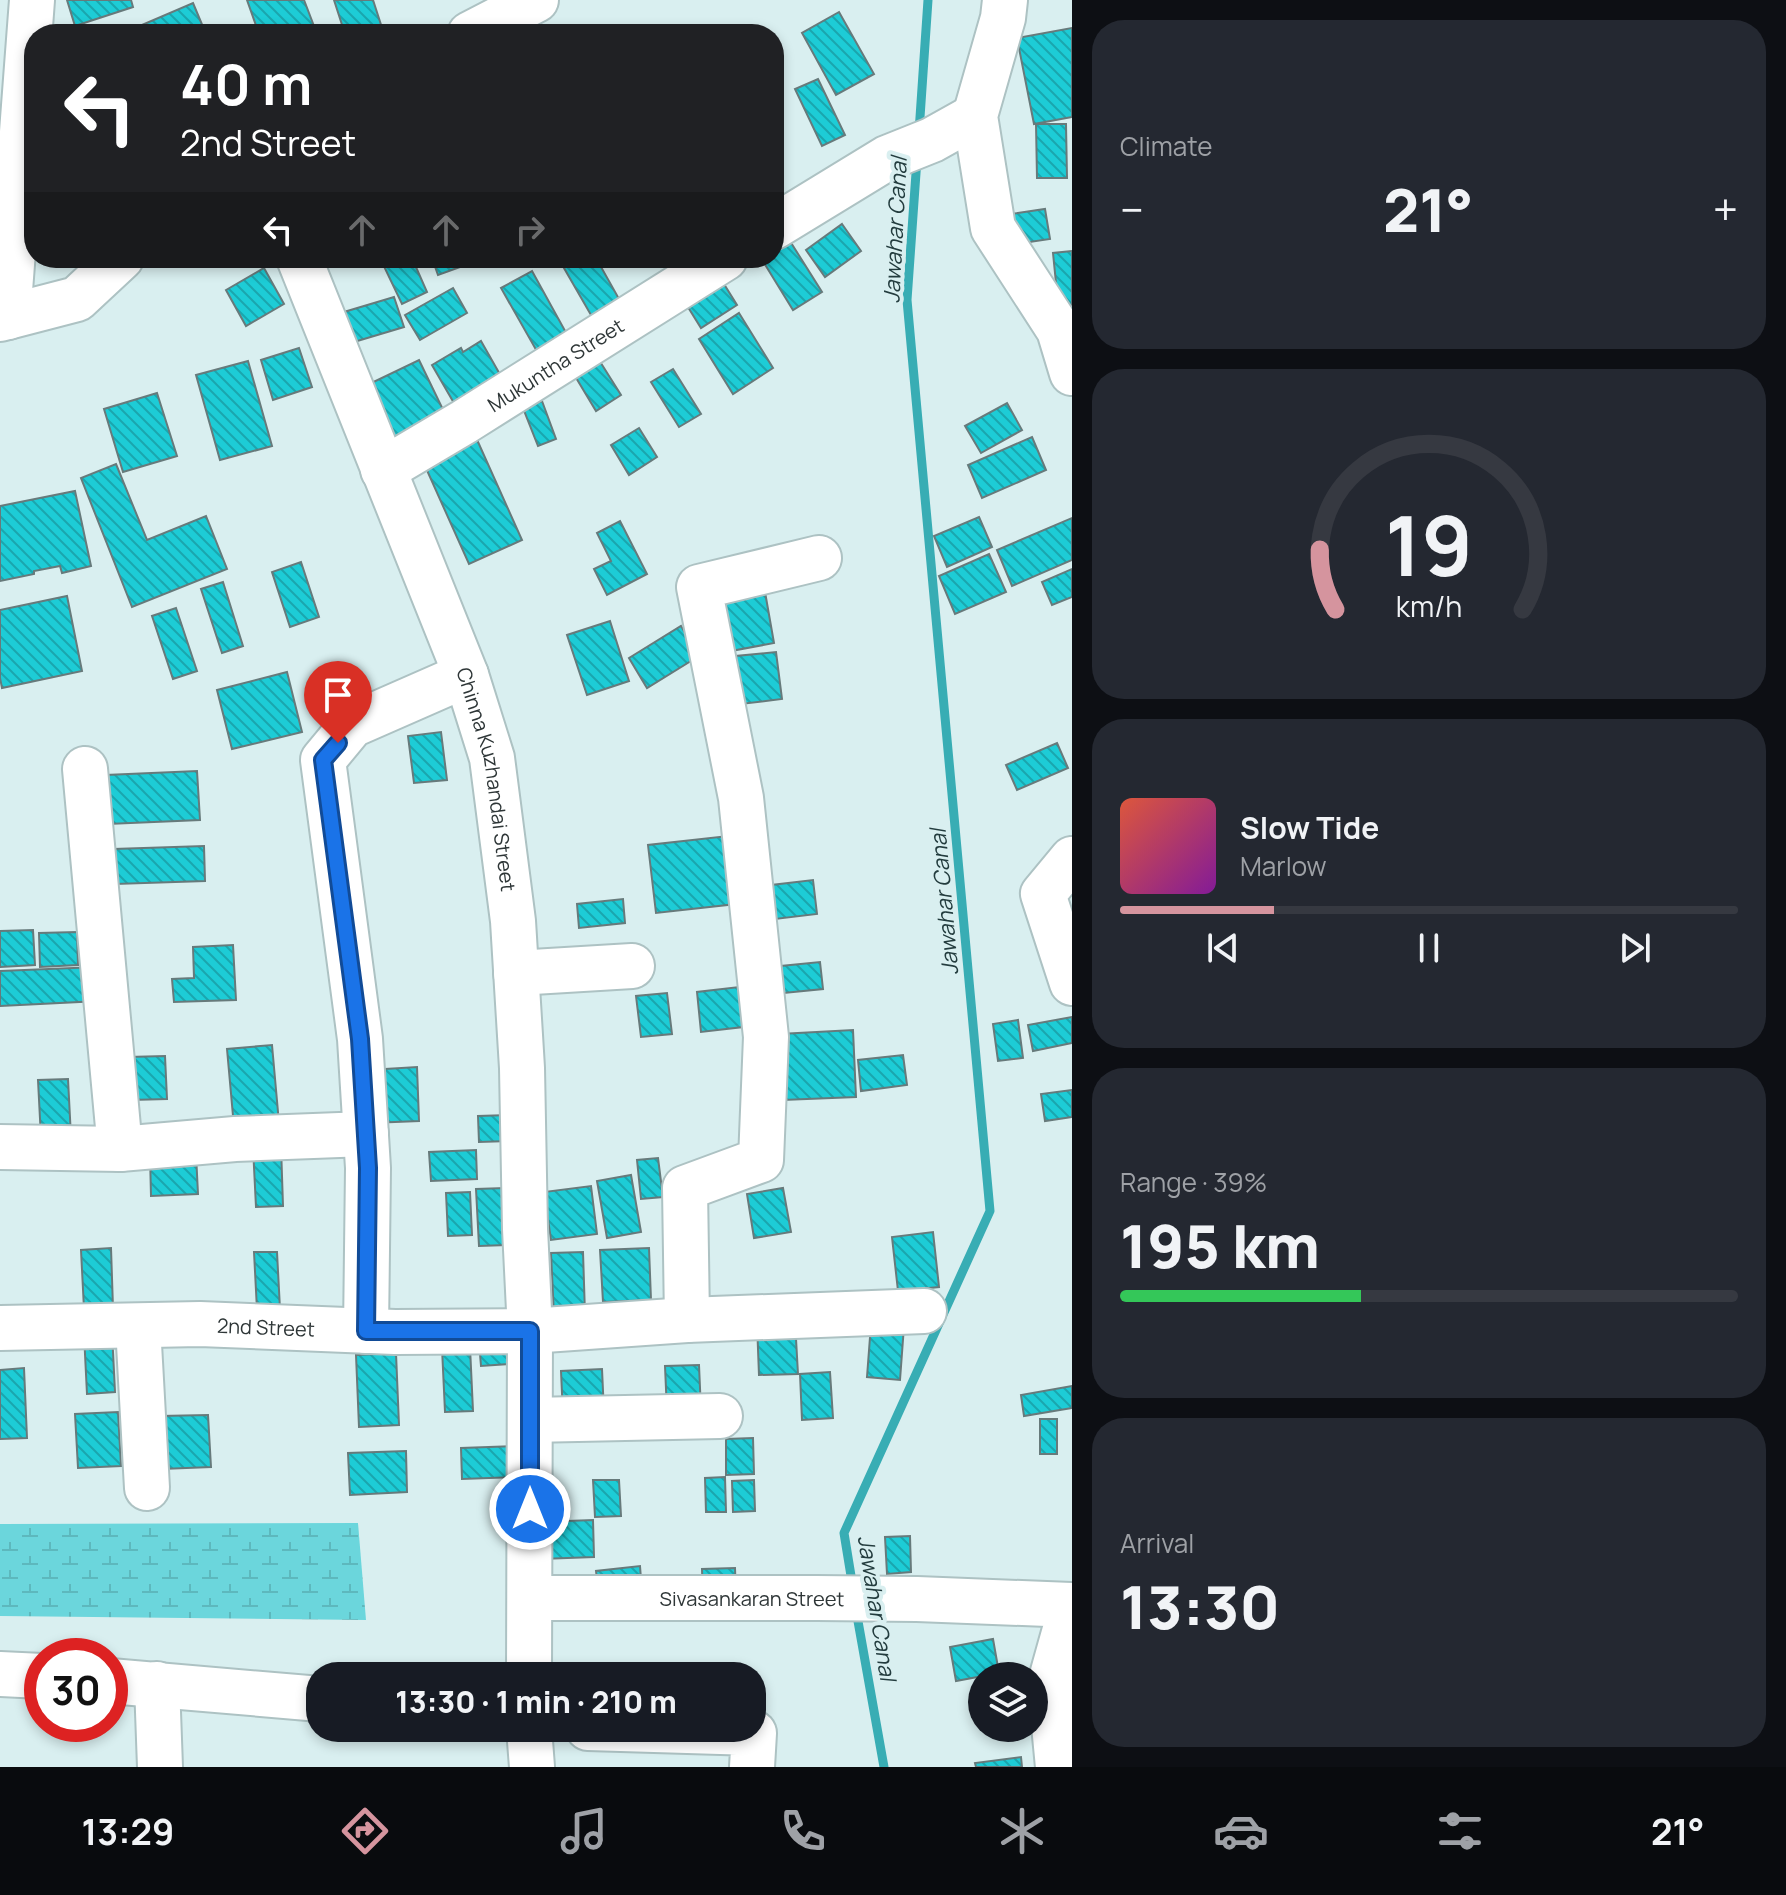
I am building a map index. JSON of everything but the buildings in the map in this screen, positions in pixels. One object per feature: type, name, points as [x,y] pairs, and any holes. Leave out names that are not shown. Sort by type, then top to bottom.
[{"type":"street","points":[[30,24],[32,0]]},
{"type":"street","points":[[489,24],[536,0]]},
{"type":"street","points":[[1005,0],[1003,18],[975,116],[993,228],[1065,330],[1072,373]]},
{"type":"street","points":[[24,91],[4,318],[77,299],[110,268]]},
{"type":"street","points":[[784,221],[887,158],[918,146],[975,116]]},
{"type":"street","name":"Chinna Kuzhandai Street","points":[[303,268],[466,675],[492,758],[513,921],[522,1068],[530,1331],[529,1662]]},
{"type":"street","name":"Mukuntha Street","points":[[383,470],[709,268]]},
{"type":"street","points":[[687,1320],[685,1188],[761,1160],[766,1037],[741,798],[699,587],[819,558]]},
{"type":"street","points":[[366,1331],[368,1168],[360,1039],[323,760],[352,725],[466,675]]},
{"type":"street","points":[[85,769],[120,1149]]},
{"type":"street","points":[[1072,859],[1043,894],[1072,983]]},
{"type":"street","points":[[516,973],[632,966]]},
{"type":"street","points":[[0,1147],[120,1149],[235,1139],[366,1134]]},
{"type":"street","name":"2nd Street","points":[[0,1328],[200,1324],[366,1331],[530,1331],[687,1320],[924,1311]]},
{"type":"street","points":[[138,1326],[147,1488]]},
{"type":"street","points":[[530,1420],[720,1416]]},
{"type":"street","name":"Sivasankaran Street","points":[[530,1598],[828,1598],[1072,1605]]},
{"type":"street","points":[[1058,1767],[1050,1683],[1064,1633],[1072,1623]]},
{"type":"street","points":[[0,1674],[24,1675]]},
{"type":"street","points":[[128,1682],[306,1698]]},
{"type":"street","points":[[157,1684],[160,1767]]},
{"type":"street","points":[[530,1742],[532,1767]]},
{"type":"street","points":[[752,1767],[753,1742]]},
{"type":"green space","points":[[358,1523],[366,1620],[0,1616],[0,1524]]},
{"type":"waterway","name":"Jawahar Canal","points":[[919,132],[928,0]]},
{"type":"waterway","name":"Jawahar Canal","points":[[853,1588],[844,1533],[990,1211],[907,300],[917,159]]},
{"type":"waterway","name":"Jawahar Canal","points":[[856,1610],[884,1767]]},
{"type":"route","points":[[338,743],[323,760],[360,1039],[368,1168],[366,1331],[530,1331],[530,1509]]}]
